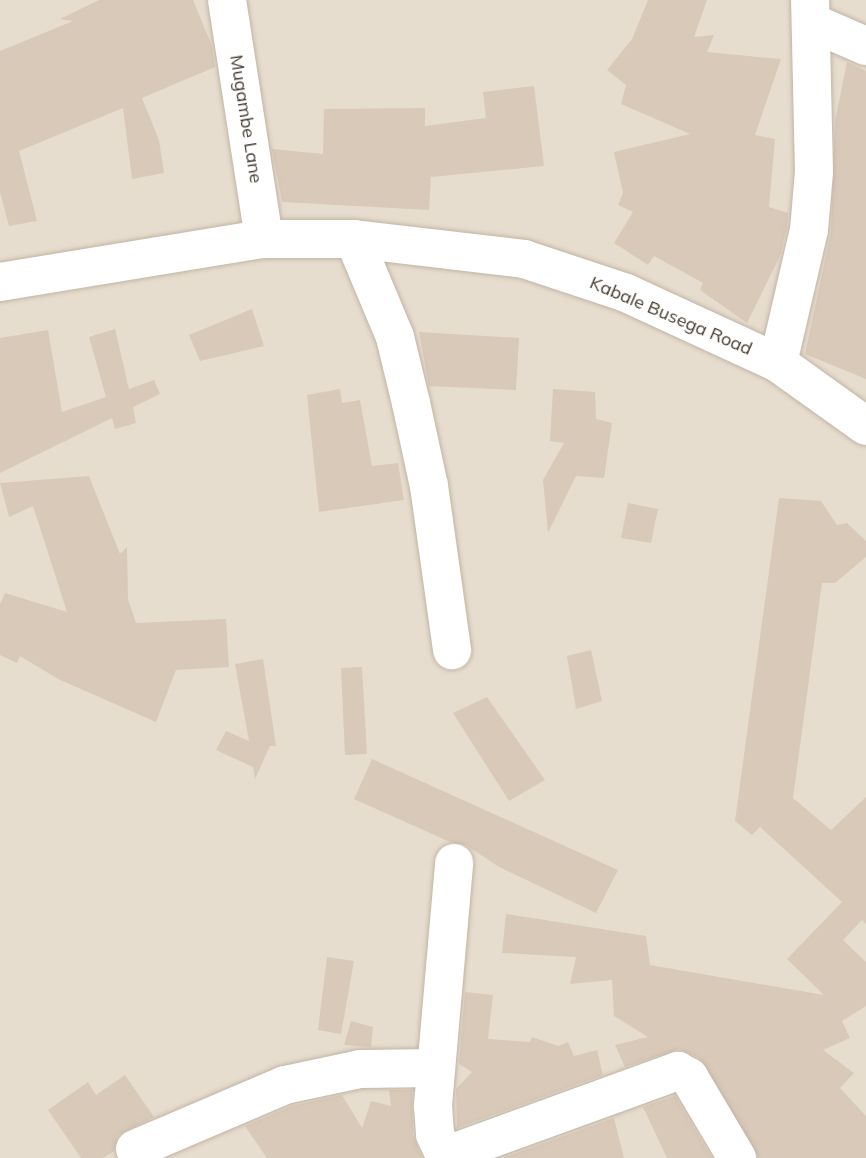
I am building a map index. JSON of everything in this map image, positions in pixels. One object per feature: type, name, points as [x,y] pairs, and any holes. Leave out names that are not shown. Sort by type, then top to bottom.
[{"type":"street","name":"Mugambe Lane","points":[[227,0],[264,239]]},
{"type":"street","points":[[812,12],[866,46]]},
{"type":"street","points":[[778,363],[809,230],[812,12]]},
{"type":"street","name":"Kabale Busega Road","points":[[0,282],[264,239],[354,239],[524,259],[626,293],[778,363],[866,426]]},
{"type":"street","points":[[354,239],[395,337],[411,402],[429,486],[452,650]]},
{"type":"street","points":[[454,863],[436,1068],[435,1135],[445,1157],[678,1071],[689,1077],[737,1158]]},
{"type":"street","points":[[135,1149],[285,1085],[360,1069],[436,1068]]},
{"type":"shaded area","points":[[0,0],[866,0],[866,1158],[0,1158]]},
{"type":"building","points":[[99,0],[193,0],[212,46],[215,67],[142,98],[159,140],[164,173],[132,179],[123,108],[19,151],[37,221],[9,226],[0,192],[0,51],[73,21],[60,19]]},
{"type":"building","points":[[648,0],[707,0],[694,37],[714,35],[707,52],[781,59],[755,135],[775,139],[769,207],[788,213],[787,227],[780,256],[747,323],[700,290],[703,283],[654,256],[648,265],[614,243],[633,212],[618,205],[623,193],[614,152],[690,134],[621,104],[626,85],[607,70],[632,39]]},
{"type":"building","points":[[847,62],[866,71],[866,379],[805,354],[831,232],[835,121]]},
{"type":"building","points":[[534,86],[544,166],[431,177],[429,210],[282,202],[272,149],[323,154],[324,109],[425,108],[425,126],[486,118],[483,92]]},
{"type":"building","points":[[252,309],[264,346],[200,361],[189,335]]},
{"type":"building","points":[[115,329],[129,389],[154,380],[160,394],[133,407],[136,423],[115,429],[112,418],[0,473],[0,338],[48,330],[62,412],[106,397],[89,337]]},
{"type":"building","points":[[419,332],[519,338],[516,390],[429,386]]},
{"type":"building","points":[[340,389],[342,403],[360,400],[372,466],[398,463],[404,500],[319,512],[307,395]]},
{"type":"building","points":[[553,389],[595,392],[596,419],[612,423],[604,478],[576,476],[548,533],[543,480],[564,443],[550,441]]},
{"type":"building","points":[[89,476],[120,554],[127,547],[128,599],[136,623],[226,619],[229,667],[176,670],[156,722],[58,679],[20,656],[17,663],[0,655],[0,604],[5,593],[67,612],[33,506],[9,517],[0,483]]},
{"type":"building","points":[[779,498],[821,501],[837,525],[847,523],[866,541],[866,557],[835,583],[822,583],[793,798],[831,830],[866,797],[866,924],[862,920],[843,940],[866,962],[866,1006],[842,1021],[850,1038],[823,1050],[854,1073],[840,1088],[866,1116],[866,1158],[759,1158],[699,1058],[679,1049],[625,1067],[615,1045],[648,1037],[614,1016],[612,980],[570,984],[576,957],[502,953],[506,914],[646,936],[650,965],[824,995],[787,959],[842,902],[760,827],[752,835],[735,821]]},
{"type":"building","points":[[628,503],[658,509],[651,543],[621,538]]},
{"type":"building","points":[[591,650],[602,701],[576,709],[567,656]]},
{"type":"building","points":[[263,659],[276,746],[270,746],[255,779],[253,767],[216,750],[226,731],[249,741],[235,664]]},
{"type":"building","points":[[362,667],[367,754],[345,755],[341,668]]},
{"type":"building","points":[[487,697],[545,780],[509,801],[453,713]]},
{"type":"building","points":[[372,759],[618,870],[596,913],[499,867],[466,845],[450,842],[354,799]]},
{"type":"building","points":[[327,957],[354,961],[341,1034],[318,1030]]},
{"type":"building","points":[[465,992],[493,995],[488,1039],[530,1042],[532,1037],[558,1046],[568,1042],[574,1056],[597,1050],[603,1075],[457,1128],[456,1089],[472,1072],[459,1064]]},
{"type":"building","points":[[351,1021],[373,1027],[371,1047],[344,1045]]},
{"type":"building","points":[[125,1075],[154,1117],[118,1135],[114,1151],[103,1158],[81,1158],[48,1110],[88,1082],[96,1095]]},
{"type":"building","points":[[389,1090],[412,1090],[413,1136],[422,1158],[267,1158],[245,1126],[292,1106],[342,1095],[362,1128],[371,1101],[391,1106]]},
{"type":"building","points":[[675,1096],[712,1158],[667,1158],[643,1107]]},
{"type":"building","points":[[614,1118],[624,1158],[503,1158]]}]
